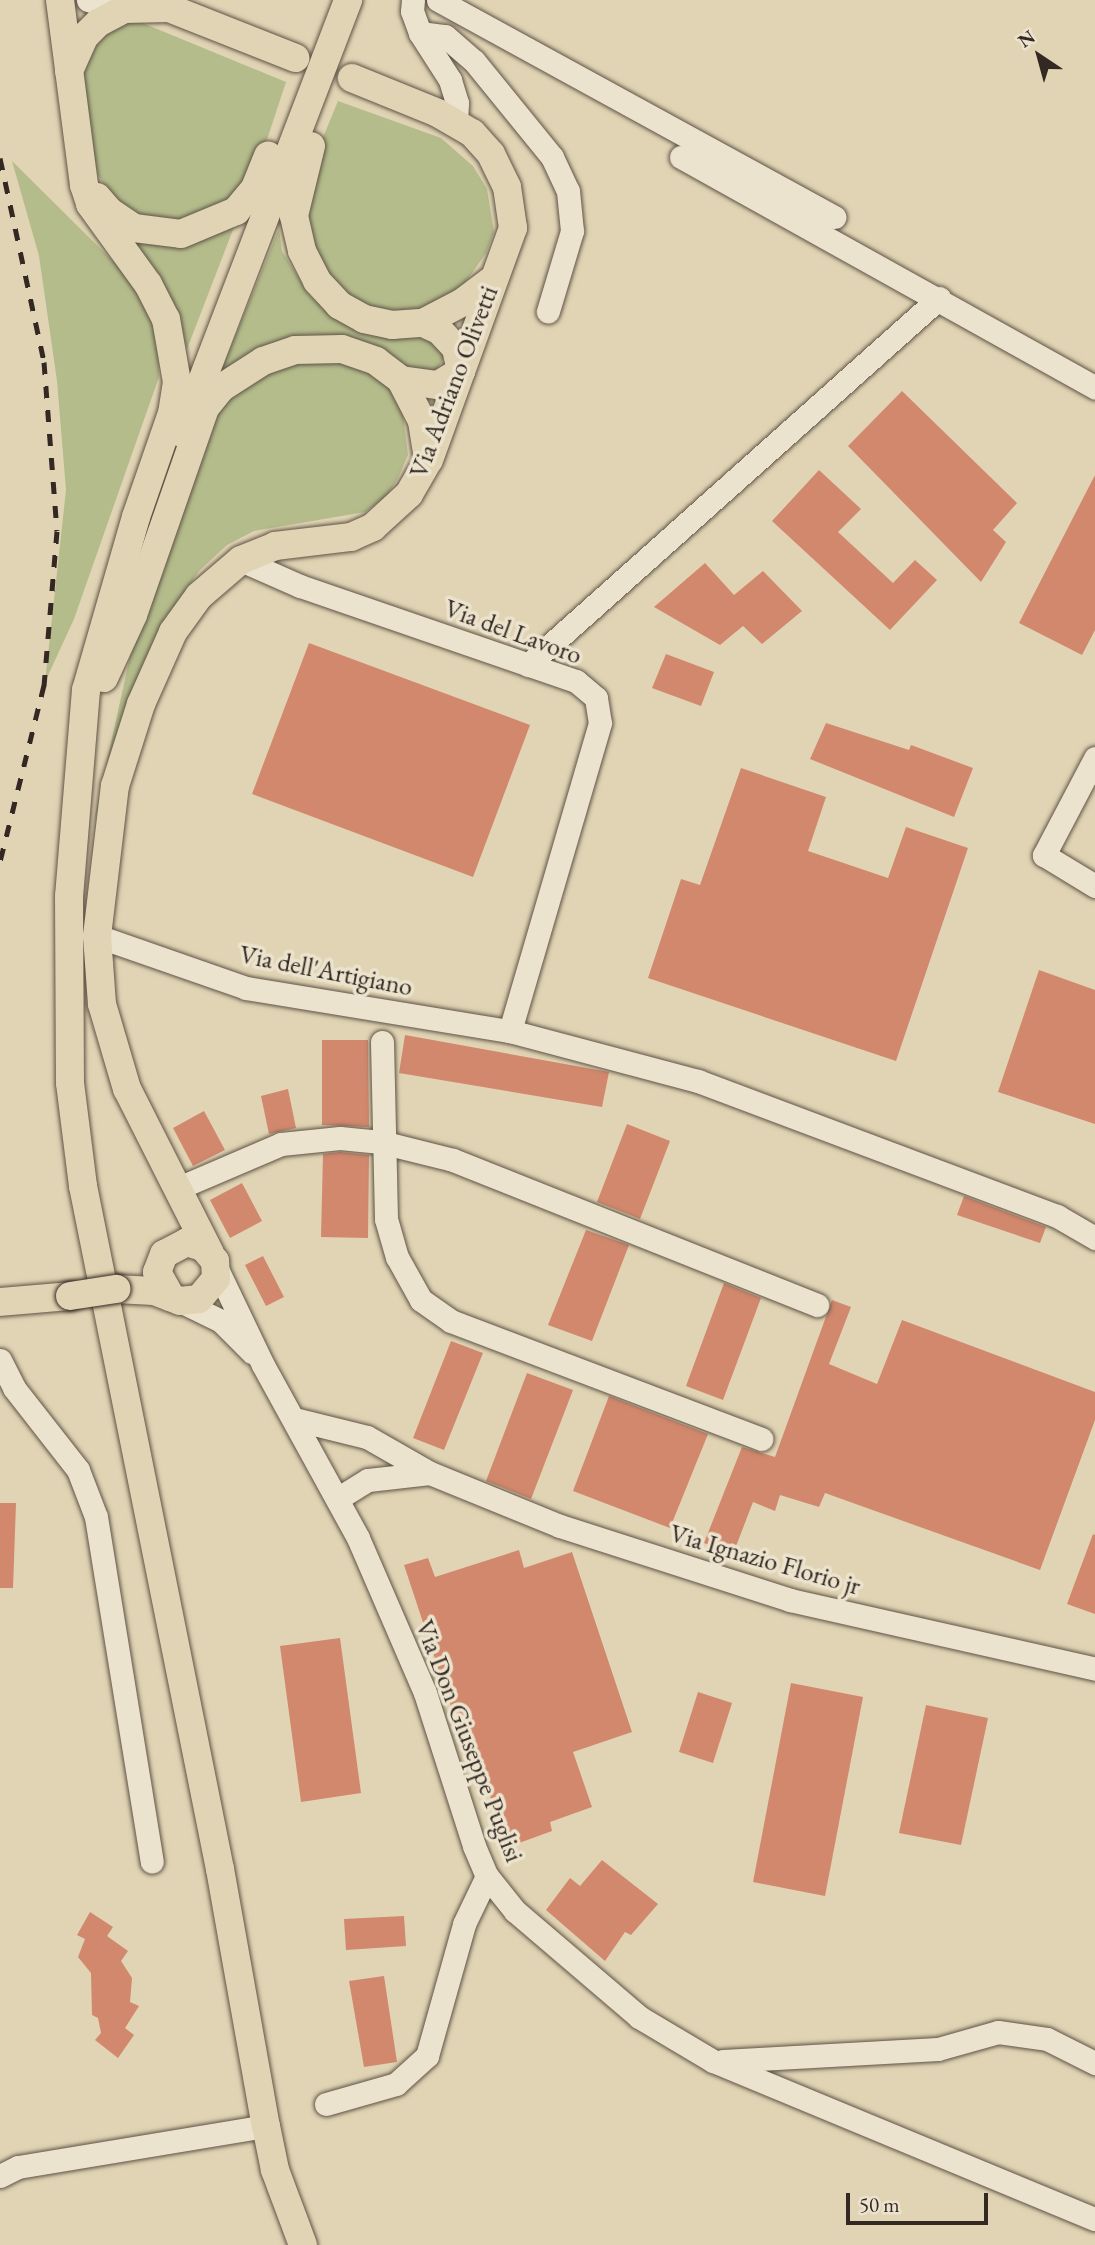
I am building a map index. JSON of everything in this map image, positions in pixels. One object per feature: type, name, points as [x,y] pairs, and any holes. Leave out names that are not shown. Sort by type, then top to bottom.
[{"type":"main road","points":[[60,0],[80,158],[90,204],[148,284],[166,319],[177,382],[173,413],[136,517],[86,690],[83,753],[68,896],[66,990],[70,1083],[83,1186],[220,1869],[266,2126],[275,2170],[303,2245]]},
{"type":"main road","points":[[80,158],[98,198],[134,228],[181,234],[236,211],[255,188],[331,0]]},
{"type":"main road","points":[[83,753],[149,521],[348,0]]},
{"type":"main road","points":[[368,0],[316,131],[297,187],[294,216],[302,251],[317,281],[339,305],[364,319],[392,325],[423,323],[463,302],[494,279]]},
{"type":"main road","points":[[68,73],[84,37],[124,9],[164,4],[295,58]]},
{"type":"main road","name":"Via Adriano Olivetti","points":[[214,1261],[127,1089],[102,1004],[97,936],[115,786],[141,704],[173,632],[199,596],[241,560],[275,546],[351,537],[373,527],[395,511],[429,460],[513,228],[507,187],[491,154],[456,123],[352,78]]},
{"type":"main road","points":[[401,380],[438,385],[461,371],[456,348],[439,330],[423,323]]},
{"type":"main road","points":[[100,687],[132,615],[205,408],[221,388],[263,361],[295,350],[342,349],[376,360],[401,380],[422,421],[429,460]]},
{"type":"main road","name":"Via Adriano Olivetti","points":[[165,1255],[178,1219],[176,1189]]},
{"type":"main road","points":[[0,1302],[117,1289],[154,1291],[176,1299],[207,1294],[214,1261],[187,1242],[117,1289]]},
{"type":"main road","points":[[165,1255],[159,1282],[176,1299]]},
{"type":"street","points":[[89,0],[124,9]]},
{"type":"street","points":[[414,0],[412,11],[420,33],[450,80],[457,103],[456,123]]},
{"type":"street","points":[[438,0],[834,217]]},
{"type":"street","points":[[420,33],[445,36],[474,61],[552,157],[568,191],[572,231],[548,311]]},
{"type":"street","points":[[681,157],[1095,387]]},
{"type":"street","points":[[528,665],[939,298]]},
{"type":"street","name":"Via del Lavoro","points":[[241,560],[300,586],[576,681],[596,698],[600,723],[510,1031]]},
{"type":"street","points":[[1095,758],[1045,855],[1095,886]]},
{"type":"street","name":"Via dell'Artigiano","points":[[97,936],[246,988],[510,1031],[698,1082],[1058,1216],[1095,1238]]},
{"type":"street","points":[[382,1042],[383,1203],[397,1257],[421,1300],[436,1313],[761,1439]]},
{"type":"street","points":[[176,1189],[281,1144],[340,1138],[381,1142],[453,1160],[817,1305]]},
{"type":"street","name":"Via Don Giuseppe Puglisi","points":[[214,1261],[263,1365],[337,1499],[425,1693],[460,1808],[487,1876],[515,1912],[639,2017],[713,2061],[1095,2219]]},
{"type":"street","name":"Via Don Giuseppe Puglisi","points":[[176,1299],[221,1321],[263,1365]]},
{"type":"street","points":[[0,1360],[14,1388],[78,1470],[96,1517],[152,1861]]},
{"type":"street","name":"Via Ignazio Florio jr","points":[[294,1419],[367,1437],[430,1473],[560,1527],[790,1600],[1095,1669]]},
{"type":"street","points":[[337,1499],[368,1480],[430,1473]]},
{"type":"street","points":[[326,2104],[396,2084],[426,2056],[464,1924],[487,1876]]},
{"type":"street","points":[[713,2061],[938,2049],[998,2032],[1047,2039],[1095,2063]]},
{"type":"street","points":[[0,2176],[18,2167],[266,2126]]},
{"type":"green space","points":[[133,19],[286,82],[258,167],[241,192],[192,220],[147,218],[127,209],[111,196],[98,175],[79,84],[80,67],[99,34]]},
{"type":"green space","points":[[338,101],[441,138],[473,166],[487,189],[494,232],[486,253],[458,293],[437,305],[414,311],[371,310],[352,301],[318,264],[304,220],[317,152]]},
{"type":"green space","points":[[12,161],[126,274],[145,303],[158,343],[159,377],[74,619],[45,682],[66,490],[57,381],[39,256]]},
{"type":"green space","points":[[236,222],[187,349],[178,319],[131,247],[136,239]]},
{"type":"green space","points":[[279,229],[282,251],[310,296],[332,314],[430,334],[446,353],[436,372],[412,373],[369,346],[219,376]]},
{"type":"green space","points":[[338,358],[369,370],[390,388],[402,407],[408,455],[398,478],[386,497],[365,512],[254,531],[227,545],[199,571],[161,626],[130,700],[93,825],[142,602],[221,402],[276,364]]},
{"type":"building","points":[[902,391],[1017,503],[993,530],[1006,542],[981,582],[848,446]]},
{"type":"building","points":[[819,470],[861,509],[838,532],[893,583],[915,560],[937,580],[890,630],[772,521]]},
{"type":"building","points":[[1095,475],[1095,630],[1082,655],[1019,623]]},
{"type":"building","points":[[705,563],[734,595],[763,571],[802,611],[762,644],[743,626],[720,645],[654,607]]},
{"type":"building","points":[[309,643],[530,725],[473,877],[252,794]]},
{"type":"building","points":[[666,654],[714,672],[701,706],[652,688]]},
{"type":"building","points":[[826,723],[909,750],[911,745],[973,768],[954,817],[810,759]]},
{"type":"building","points":[[741,768],[826,797],[808,851],[888,878],[906,827],[968,848],[896,1061],[648,978],[681,879],[700,885]]},
{"type":"building","points":[[1039,970],[1095,990],[1095,1124],[998,1092]]},
{"type":"building","points":[[405,1035],[609,1072],[602,1107],[399,1073]]},
{"type":"building","points":[[322,1040],[368,1040],[369,1127],[322,1125]]},
{"type":"building","points":[[288,1089],[296,1128],[269,1134],[261,1096]]},
{"type":"building","points":[[204,1111],[225,1150],[193,1166],[173,1128]]},
{"type":"building","points":[[627,1124],[670,1141],[640,1219],[597,1202]]},
{"type":"building","points":[[340,1152],[369,1155],[368,1238],[321,1237],[323,1154]]},
{"type":"building","points":[[242,1183],[262,1221],[230,1238],[210,1200]]},
{"type":"building","points":[[964,1196],[1046,1227],[1040,1243],[957,1215]]},
{"type":"building","points":[[586,1230],[629,1245],[592,1341],[548,1325]]},
{"type":"building","points":[[263,1256],[284,1297],[266,1306],[245,1265]]},
{"type":"building","points":[[724,1283],[761,1298],[723,1400],[686,1386]]},
{"type":"building","points":[[832,1300],[851,1307],[829,1364],[877,1384],[902,1320],[1095,1392],[1095,1420],[1040,1570],[825,1493],[819,1507],[780,1495],[775,1511],[753,1502],[733,1554],[704,1543],[742,1447],[775,1457]]},
{"type":"building","points":[[451,1341],[483,1353],[444,1450],[413,1438]]},
{"type":"building","points":[[527,1373],[573,1390],[531,1499],[486,1481]]},
{"type":"building","points":[[609,1396],[708,1434],[670,1528],[573,1491]]},
{"type":"building","points":[[0,1503],[16,1503],[13,1588],[0,1588]]},
{"type":"building","points":[[1093,1534],[1095,1535],[1095,1614],[1067,1604]]},
{"type":"building","points":[[519,1550],[524,1568],[572,1552],[632,1732],[573,1752],[592,1807],[550,1822],[552,1831],[508,1847],[467,1731],[460,1734],[404,1565],[428,1558],[435,1577]]},
{"type":"building","points":[[340,1638],[361,1793],[301,1802],[280,1646]]},
{"type":"building","points":[[791,1683],[863,1697],[825,1896],[753,1882]]},
{"type":"building","points":[[698,1692],[732,1703],[713,1763],[679,1752]]},
{"type":"building","points":[[926,1705],[988,1718],[961,1845],[899,1833]]},
{"type":"building","points":[[602,1860],[658,1904],[631,1935],[625,1932],[605,1961],[546,1910],[570,1878],[580,1886]]},
{"type":"building","points":[[90,1912],[113,1927],[107,1936],[128,1951],[121,1961],[132,1978],[130,2002],[139,2006],[125,2028],[134,2035],[118,2058],[95,2040],[101,2033],[98,2018],[92,2015],[91,1973],[78,1957],[85,1939],[77,1935]]},
{"type":"building","points":[[404,1916],[406,1946],[346,1950],[344,1919]]},
{"type":"building","points":[[384,1976],[397,2062],[364,2067],[349,1981]]},
{"type":"railway","points":[[0,158],[44,362],[57,531],[44,685],[0,862]]}]
